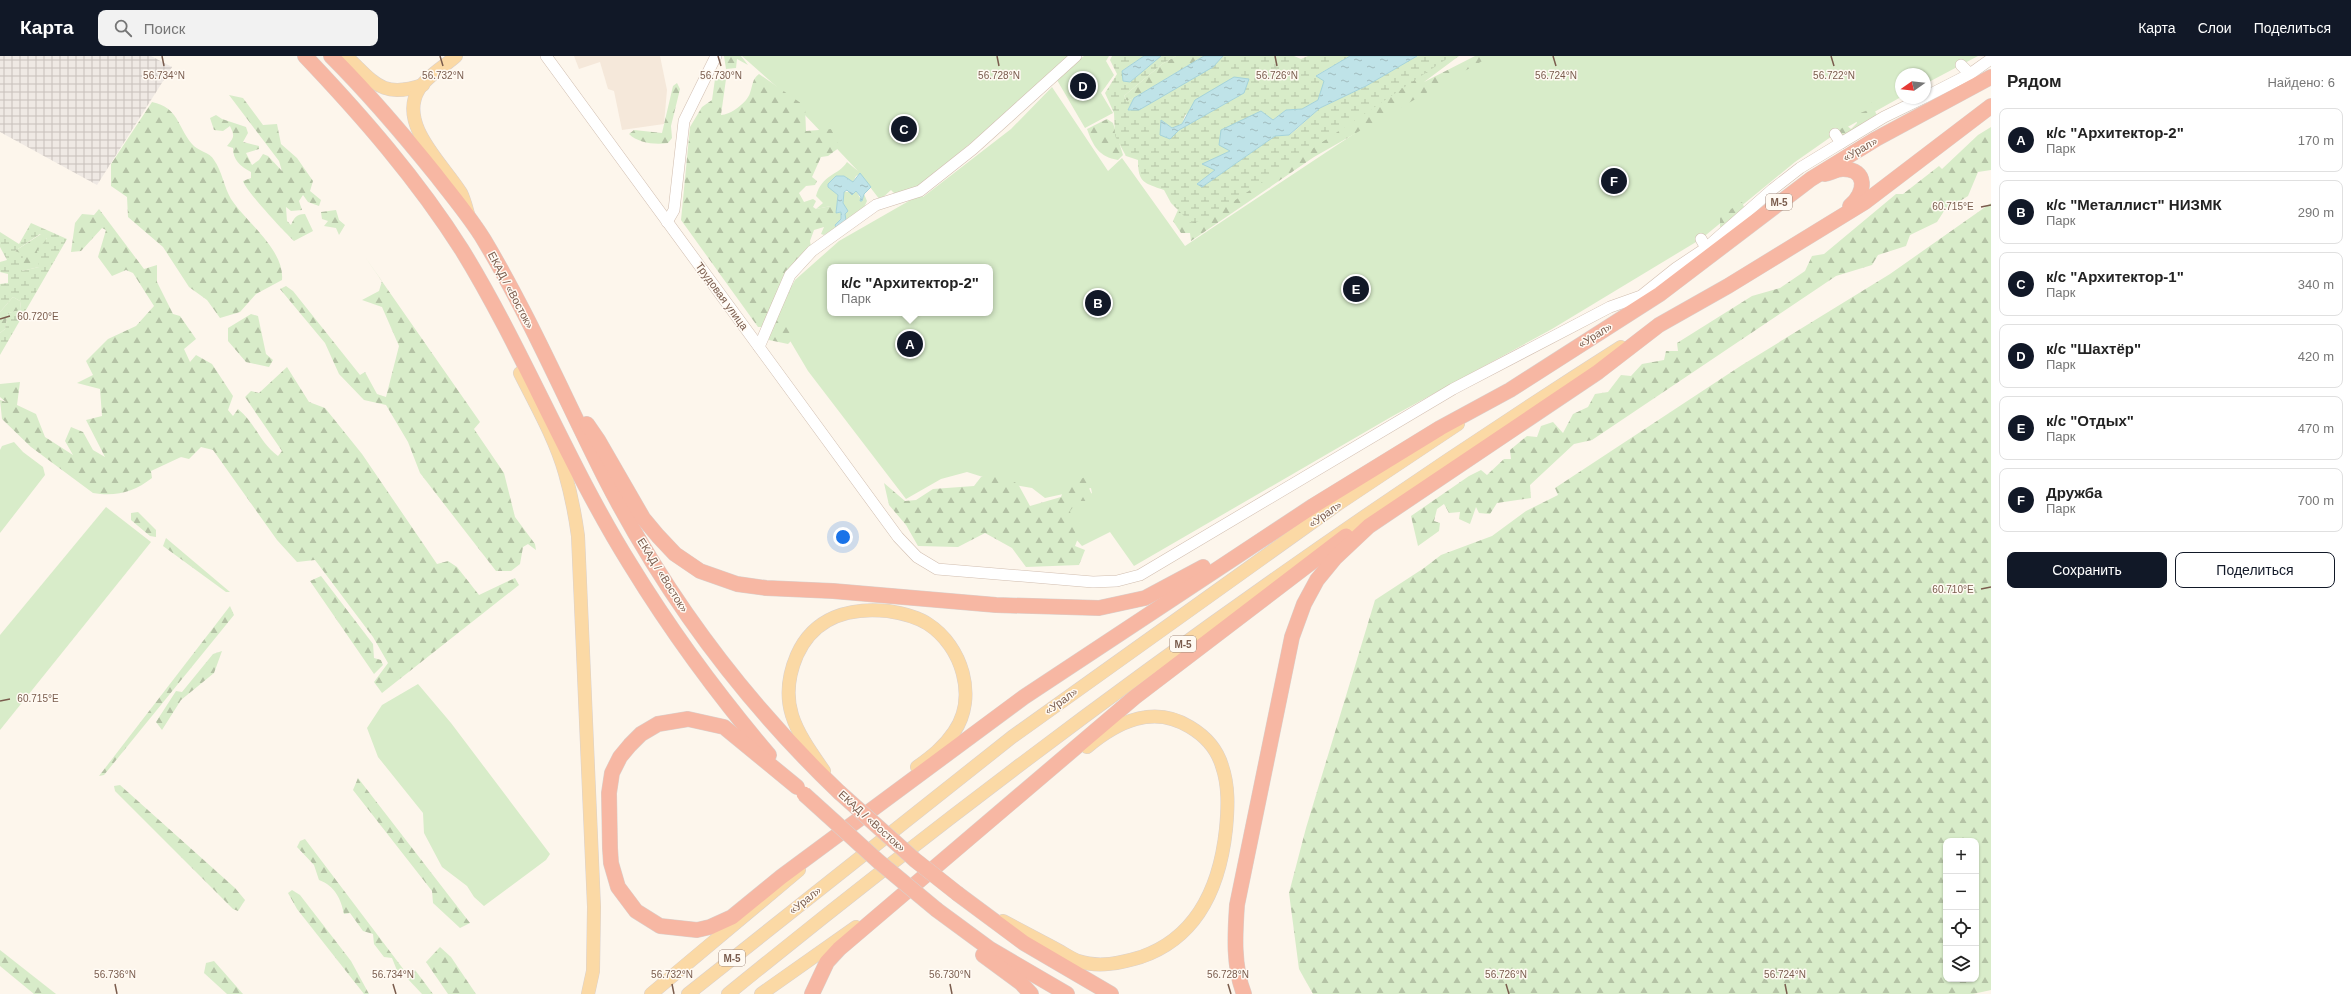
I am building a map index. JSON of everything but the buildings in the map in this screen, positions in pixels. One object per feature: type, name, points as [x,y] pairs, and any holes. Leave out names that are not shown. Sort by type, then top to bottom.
[{"type":"highway","name":"ЕКАД / «Восток»","points":[[305,56],[381,139],[424,195],[461,249],[508,331],[593,497],[629,563],[696,663],[754,738],[801,790],[878,861],[937,910],[990,949],[1067,994]]},
{"type":"highway","name":"ЕКАД / «Восток»","points":[[331,56],[393,124],[469,217],[484,240],[512,291],[566,396],[609,486],[651,558],[699,632],[771,723],[839,792],[914,860],[1024,944],[1111,994]]},
{"type":"highway","name":"«Урал»","points":[[1483,405],[1660,294],[1811,179],[1876,139],[1991,77]]},
{"type":"highway","name":"М-5","points":[[1660,325],[1827,227],[1886,187],[1991,106]]},
{"type":"highway","points":[[1811,179],[1842,169],[1852,171],[1858,176],[1862,183],[1862,191],[1859,199],[1827,227]]},
{"type":"highway","points":[[812,994],[827,962],[839,950],[1027,792],[1136,697],[1275,588],[1364,522],[1451,469],[1598,372],[1660,325]]},
{"type":"highway","points":[[566,396],[598,440],[643,518],[658,536],[675,554],[700,571],[737,584],[766,588],[841,591],[1050,608],[1117,606],[1145,598],[1170,587],[1256,536],[1313,506]]},
{"type":"highway","points":[[801,790],[724,727],[688,719],[658,724],[641,734],[630,745],[620,757],[612,773],[609,792],[610,848],[611,863],[618,887],[636,911],[649,920],[670,928],[697,930],[710,927],[732,917],[781,877],[824,847],[851,825],[1024,697],[1313,506],[1440,428],[1483,405]]},
{"type":"highway","points":[[1244,994],[1237,960],[1235,936],[1237,905],[1291,644],[1304,604],[1317,580],[1335,558],[1354,539],[1451,469]]},
{"type":"highway","points":[[937,910],[954,933],[1021,983],[1031,994]]},
{"type":"main road","points":[[346,56],[369,80],[381,87],[402,90],[423,85]]},
{"type":"main road","points":[[456,56],[419,88],[413,108],[417,128],[426,145],[462,195],[469,217]]},
{"type":"main road","name":"М-5","points":[[728,994],[829,911],[1161,659],[1352,524],[1602,359],[1660,325]]},
{"type":"main road","points":[[508,331],[519,369],[553,442],[565,472],[573,501],[578,536],[594,907],[593,964],[588,994]]},
{"type":"main road","name":"«Урал»","points":[[688,994],[1018,732],[1325,513],[1449,431],[1483,405]]},
{"type":"main road","points":[[839,792],[802,739],[791,715],[790,680],[801,646],[820,624],[832,617],[856,610],[895,612],[927,623],[941,633],[950,645],[964,674],[966,698],[963,714],[955,731],[942,748],[875,800],[851,825]]},
{"type":"main road","points":[[970,904],[1078,961],[1113,964],[1146,955],[1177,936],[1202,910],[1212,892],[1218,875],[1224,848],[1228,796],[1226,780],[1222,765],[1210,744],[1202,735],[1180,721],[1167,716],[1150,715],[1134,718],[1111,728],[1066,764],[1027,792]]},
{"type":"main road","points":[[651,994],[788,881],[824,847]]},
{"type":"main road","points":[[761,994],[916,885]]},
{"type":"street","name":"Трудовая улица","points":[[546,56],[898,537],[917,557],[937,569],[1093,582],[1116,581],[1140,575],[1453,389],[1610,307],[1641,296],[1676,268],[1703,243],[1838,139],[1910,104]]},
{"type":"street","points":[[667,222],[674,210],[684,121],[716,56]]},
{"type":"street","points":[[759,347],[790,275],[812,251],[876,205],[920,191],[973,149],[1076,56]]},
{"type":"street","name":"Трудовая улица","points":[[1931,94],[1970,74],[1991,60]]},
{"type":"street","points":[[1961,65],[1970,74]]},
{"type":"shaded area","points":[[0,56],[151,56],[172,67],[97,185],[0,132]]},
{"type":"shaded area","points":[[574,56],[660,56],[667,90],[664,124],[622,130],[614,91],[608,89],[600,62],[579,69]]},
{"type":"green space","points":[[724,56],[741,56],[748,65],[737,59],[736,68],[726,69]]},
{"type":"green space","points":[[742,56],[1072,56],[1033,92],[915,189],[896,195],[891,190],[880,200],[860,174],[856,176],[853,182],[828,187],[838,195],[836,213],[842,212],[841,219],[835,225],[836,226],[847,211],[843,203],[844,192],[856,191],[862,201],[864,194],[867,201],[862,212],[838,230],[835,228],[824,235],[821,234],[824,227],[824,219],[831,206],[816,209],[823,203],[816,196],[822,183],[843,167],[847,162],[858,171],[786,95]]},
{"type":"green space","points":[[1084,56],[1109,56],[1106,61],[1114,75],[1101,93],[1113,113],[1085,128],[1057,80],[1065,70]]},
{"type":"green space","points":[[1112,56],[1144,56],[1122,71],[1130,82],[1161,56],[1176,56],[1162,64],[1124,96],[1127,101],[1134,98],[1128,110],[1139,110],[1212,67],[1223,56],[1294,56],[1301,59],[1308,56],[1350,56],[1317,75],[1325,81],[1318,100],[1302,109],[1286,110],[1230,151],[1203,164],[1215,170],[1197,184],[1202,187],[1275,136],[1290,135],[1320,108],[1366,86],[1417,56],[1451,56],[1207,219],[1191,223],[1171,203],[1164,190],[1152,186],[1141,178],[1138,168],[1138,160],[1126,156],[1115,136],[1114,113],[1105,93],[1117,74],[1110,60]],"holes":[[[1244,93],[1179,130],[1170,139],[1161,121],[1172,128],[1182,124],[1185,115]]]},
{"type":"green space","points":[[1176,56],[1204,56],[1127,101],[1124,96],[1162,64]]},
{"type":"green space","points":[[1417,56],[1459,56],[1424,82],[1475,56],[1491,56],[1314,157],[1191,241],[1190,233],[1181,233],[1173,221],[1182,201]]},
{"type":"green space","points":[[1484,56],[1978,56],[1931,81],[1931,68],[1895,68],[1895,100],[1835,134],[1795,162],[1701,239],[1552,329],[1391,417],[1134,566],[1110,532],[1082,546],[1053,513],[1092,493],[1091,488],[1045,498],[1032,488],[1002,483],[967,472],[941,479],[906,499],[808,371],[776,317],[795,280],[839,241],[921,194],[923,197],[1011,129],[1052,87],[1108,171],[1122,158],[1185,246],[1405,100]]},
{"type":"green space","points":[[759,74],[805,106],[806,131],[831,129],[840,147],[828,156],[821,157],[812,177],[817,181],[815,185],[806,186],[799,193],[804,202],[813,199],[816,201],[813,207],[816,209],[831,206],[835,213],[832,220],[824,219],[824,227],[814,230],[810,241],[811,247],[791,282],[796,292],[786,307],[771,313],[788,327],[792,340],[788,344],[769,340],[765,327],[758,327],[681,220],[690,127],[702,107],[712,100],[715,79],[726,79],[721,115],[733,111],[745,101],[750,93],[754,80]]},
{"type":"green space","points":[[677,83],[680,89],[671,126],[672,138],[668,143],[647,143],[629,134],[634,130],[662,133],[673,86]]},
{"type":"green space","points":[[229,95],[243,98],[263,125],[277,124],[281,144],[297,158],[313,181],[310,191],[321,200],[319,206],[308,202],[303,195],[299,201],[302,210],[291,211],[286,207],[287,221],[291,225],[296,217],[305,214],[313,231],[294,241],[266,212],[245,186],[243,181],[251,178],[251,172],[238,162],[234,156],[233,148],[227,146],[233,137],[233,132],[230,126],[223,131],[214,130],[210,118],[216,115],[222,119],[246,127],[248,133],[243,142],[259,146],[259,149],[246,153],[252,165],[259,160],[263,154],[268,156],[282,171],[279,161]]},
{"type":"green space","points":[[1871,101],[1877,116],[1850,135],[1840,136],[1838,131],[1846,125],[1851,129],[1857,123],[1855,115],[1868,110]]},
{"type":"green space","points":[[152,102],[161,105],[173,113],[192,144],[212,157],[217,164],[231,199],[237,208],[263,236],[277,258],[281,269],[282,280],[256,294],[240,312],[220,318],[207,300],[189,287],[163,247],[128,217],[127,197],[111,186],[111,164]]},
{"type":"green space","points":[[1107,119],[1113,123],[1123,155],[1118,160],[1111,159],[1098,150],[1094,145],[1087,129]]},
{"type":"green space","points":[[1991,127],[1991,170],[1978,172],[1968,196],[1944,211],[1937,222],[1910,235],[1906,246],[1878,255],[1872,265],[1836,276],[1592,440],[1574,444],[1530,485],[1531,498],[1497,503],[1490,514],[1479,513],[1476,507],[1470,524],[1459,519],[1460,512],[1449,513],[1444,504],[1437,509],[1434,521],[1440,523],[1439,531],[1418,546],[1411,516],[1469,476],[1481,470],[1487,475],[1504,459],[1511,459],[1510,450],[1527,436],[1537,437],[1541,426],[1553,422],[1563,433],[1573,414],[1588,407],[1595,394],[1608,392],[1621,375],[1631,376],[1642,364],[1664,360],[1666,351],[1678,351],[1677,343],[1752,296],[1780,288],[1805,271],[1812,256],[1824,254],[1896,194],[1903,194],[1939,166],[1942,169],[1978,135]]},
{"type":"green space","points":[[1742,202],[1744,207],[1725,226],[1720,227],[1720,216]]},
{"type":"green space","points":[[1991,203],[1991,990],[1973,994],[1313,994],[1299,969],[1289,893],[1306,828],[1375,600],[1441,555],[1492,536],[1526,511],[1558,495],[1555,488],[1742,365],[1890,274]]},
{"type":"green space","points":[[99,209],[144,269],[157,265],[157,282],[173,314],[180,316],[196,339],[184,349],[190,362],[196,355],[212,364],[233,396],[228,410],[233,416],[238,409],[272,451],[278,456],[282,451],[245,397],[251,391],[259,393],[287,367],[309,402],[325,408],[362,454],[437,564],[448,561],[457,567],[479,595],[515,578],[519,585],[382,693],[374,682],[388,663],[373,637],[315,560],[297,562],[277,540],[213,450],[201,447],[189,459],[181,457],[151,471],[152,478],[131,490],[117,494],[101,494],[93,493],[31,447],[2,419],[0,400],[6,402],[0,397],[0,384],[20,382],[17,405],[36,414],[45,437],[73,455],[65,441],[71,427],[83,432],[93,450],[105,457],[86,420],[102,416],[100,389],[77,383],[93,375],[86,361],[108,339],[136,326],[154,306],[133,273],[126,270],[112,276],[98,257],[106,230],[102,228],[81,251],[71,252],[75,223],[82,214],[94,215]]},
{"type":"green space","points":[[336,210],[339,220],[345,225],[339,235],[336,228],[324,226],[328,221],[322,219],[321,212]]},
{"type":"green space","points":[[31,223],[67,239],[0,355],[0,333],[5,329],[8,313],[21,310],[20,301],[13,297],[0,312],[0,284],[8,283],[8,274],[0,272],[0,262],[7,260],[0,247],[0,232],[19,244]],"holes":[[[40,234],[47,238],[37,251],[39,267],[22,271],[23,254],[15,251]]]},
{"type":"green space","points":[[41,234],[47,237],[39,267],[22,271],[15,251]]},
{"type":"green space","points":[[382,281],[480,422],[474,429],[504,473],[515,517],[535,544],[536,550],[528,544],[523,547],[520,564],[511,571],[496,571],[420,473],[408,442],[386,405],[364,400],[339,374],[325,343],[280,289],[286,286],[293,291],[360,375],[365,372],[377,394],[386,397],[399,346],[382,307],[362,300],[379,291]]},
{"type":"green space","points":[[13,297],[20,301],[21,310],[8,313],[5,329],[0,333],[0,312]]},
{"type":"green space","points":[[251,314],[258,316],[266,354],[273,360],[269,367],[246,362],[228,341],[228,328]]},
{"type":"green space","points":[[14,442],[23,452],[43,467],[45,475],[0,533],[0,450],[2,446]]},
{"type":"green space","points":[[1001,475],[1018,484],[1030,506],[1061,497],[1065,486],[1085,477],[1092,496],[1088,501],[1078,501],[1070,511],[1074,529],[1078,538],[1075,546],[1085,550],[1079,565],[1026,567],[1012,548],[985,533],[958,547],[918,546],[906,525],[889,505],[884,483],[905,501],[916,500],[933,489],[974,486],[981,477]]},
{"type":"green space","points":[[106,507],[151,542],[0,730],[0,635]]},
{"type":"green space","points":[[138,512],[156,530],[156,537],[150,536],[131,520],[131,513]]},
{"type":"green space","points":[[166,538],[230,592],[226,592],[163,546]]},
{"type":"green space","points":[[321,576],[373,644],[374,658],[381,660],[383,665],[374,674],[310,581]]},
{"type":"green space","points":[[230,606],[234,615],[104,775],[99,776]]},
{"type":"green space","points":[[222,651],[214,673],[181,700],[162,730],[156,722],[176,691],[182,692],[213,654]]},
{"type":"green space","points":[[418,684],[451,723],[550,854],[546,860],[484,906],[474,897],[467,886],[442,867],[424,833],[423,813],[378,757],[367,728],[382,705]]},
{"type":"green space","points":[[358,778],[470,923],[460,928],[433,903],[432,891],[353,790]]},
{"type":"green space","points":[[120,785],[235,888],[245,900],[238,911],[233,909],[115,791],[114,786]]},
{"type":"green space","points":[[305,839],[404,970],[398,973],[392,958],[384,957],[374,944],[373,934],[363,931],[350,913],[344,914],[339,898],[333,889],[319,880],[314,865],[297,847],[300,841]]},
{"type":"green space","points":[[292,890],[300,895],[351,961],[369,994],[364,994],[297,909],[288,893]]},
{"type":"green space","points":[[440,947],[451,957],[476,994],[448,994],[426,962]]},
{"type":"green space","points":[[0,950],[56,994],[34,994],[0,966]]},
{"type":"green space","points":[[214,961],[243,994],[227,994],[204,973],[206,963]]},
{"type":"green space","points":[[415,970],[433,994],[422,994],[406,977]]},
{"type":"water","points":[[1144,56],[1161,56],[1130,82],[1123,81],[1122,71]]},
{"type":"water","points":[[1204,56],[1223,56],[1213,67],[1139,110],[1128,110],[1134,98]]},
{"type":"water","points":[[1350,56],[1417,56],[1366,86],[1320,108],[1289,135],[1275,136],[1202,187],[1197,184],[1215,170],[1202,164],[1230,151],[1219,145],[1221,130],[1261,111],[1273,120],[1286,110],[1302,109],[1318,100],[1324,81],[1316,76]]},
{"type":"water","points":[[1234,77],[1249,79],[1244,93],[1179,130],[1170,139],[1160,135],[1161,120],[1172,128],[1182,124],[1195,100]]},
{"type":"water","points":[[860,173],[871,187],[864,194],[862,201],[860,201],[861,197],[856,191],[852,195],[847,190],[844,192],[843,203],[848,211],[845,214],[846,220],[836,227],[835,225],[841,219],[841,212],[836,213],[838,195],[828,187],[828,184],[836,176],[844,176],[853,182]]},
{"type":"place","name":"к/с \"Шахтёр\"","points":[[1083,86]]},
{"type":"place","name":"к/с \"Архитектор-1\"","points":[[904,129]]},
{"type":"place","name":"Дружба","points":[[1614,181]]},
{"type":"place","name":"к/с \"Отдых\"","points":[[1356,289]]},
{"type":"place","name":"к/с \"Металлист\" НИЗМК","points":[[1098,303]]},
{"type":"place","name":"к/с \"Архитектор-2\"","points":[[910,344]]}]
